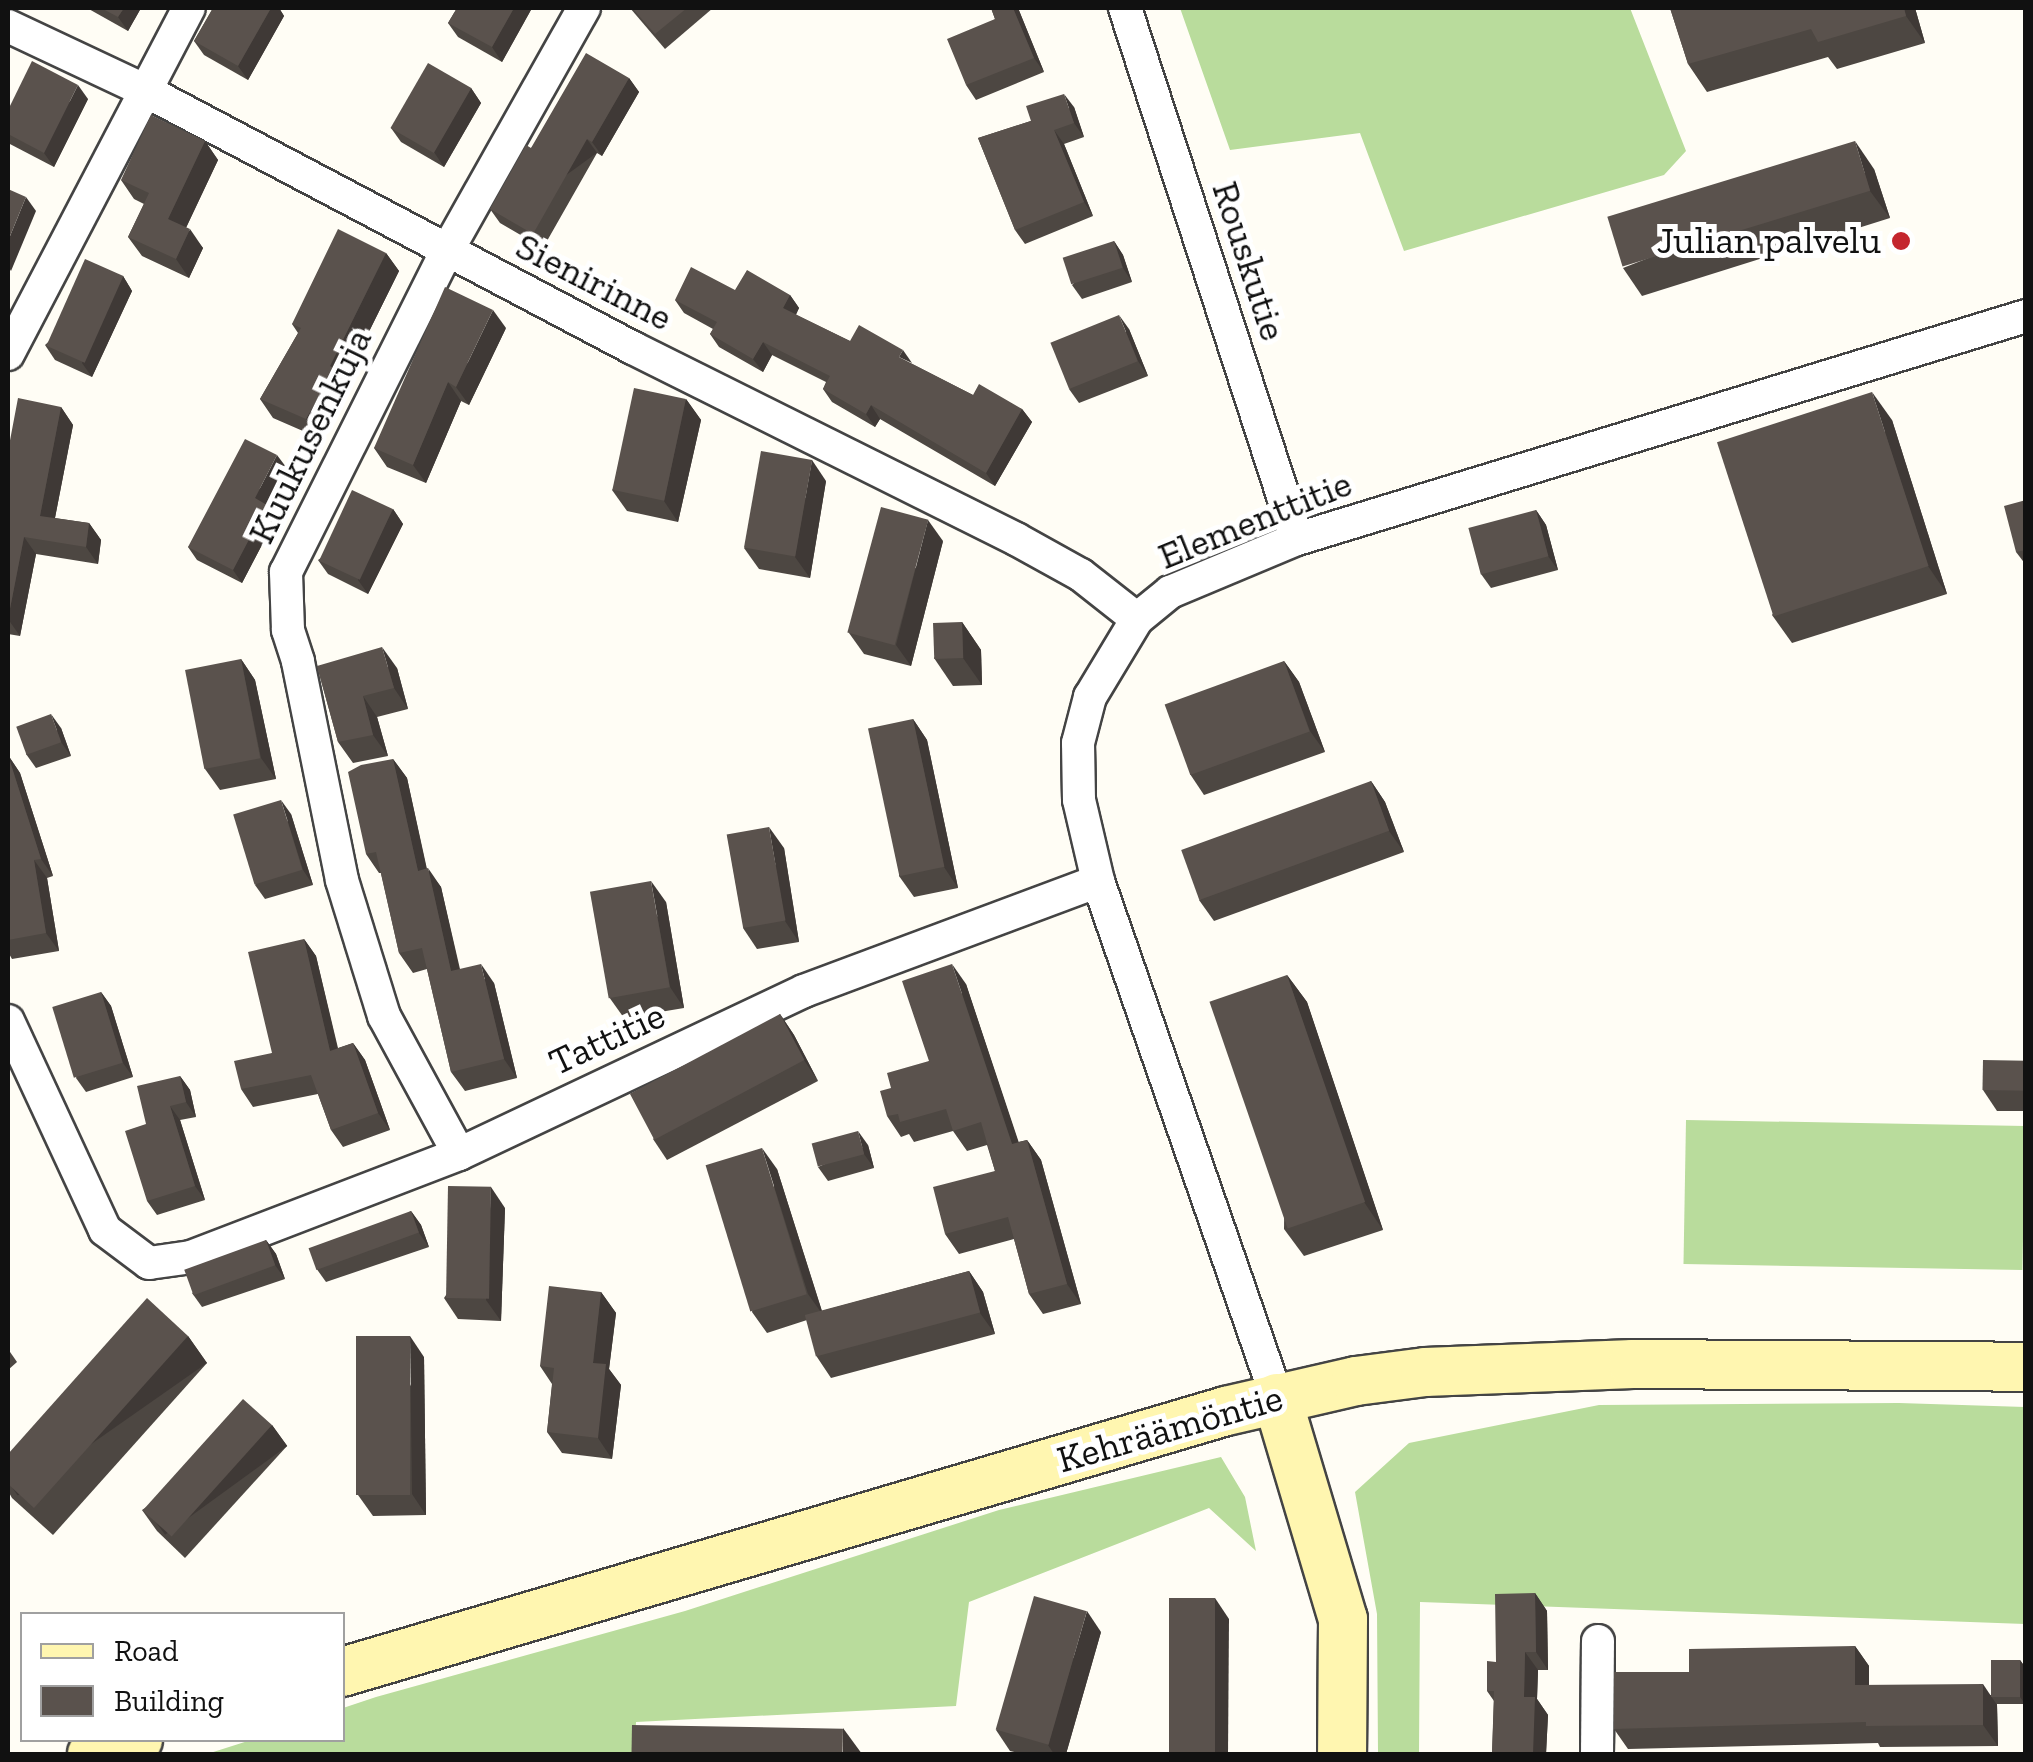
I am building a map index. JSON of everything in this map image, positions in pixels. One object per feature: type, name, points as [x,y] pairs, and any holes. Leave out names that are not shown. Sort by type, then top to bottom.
[{"type":"street","points":[[8,354],[189,8]]},
{"type":"street","name":"Kuukusenkuja","points":[[459,1154],[384,1016],[342,880],[298,660],[288,630],[286,572],[447,251],[584,8]]},
{"type":"street","name":"Rouskutie","points":[[1125,8],[1298,539]]},
{"type":"street","name":"Sienirinne","points":[[8,26],[144,90],[447,251],[1016,538],[1081,575],[1137,619]]},
{"type":"street","name":"Elementtitie","points":[[1277,1398],[1098,881],[1078,800],[1078,743],[1090,697],[1137,619],[1170,592],[1298,539],[2026,316]]},
{"type":"street","name":"Tattitie","points":[[8,1020],[106,1230],[149,1263],[190,1256],[459,1154],[804,991],[1098,881]]},
{"type":"street","name":"Kehräämöntie","points":[[345,1671],[1277,1398],[1424,1372],[1633,1364],[2026,1366]]},
{"type":"street","points":[[1277,1398],[1343,1619],[1342,1754]]},
{"type":"street","points":[[1597,1754],[1598,1641]]},
{"type":"street","points":[[92,1754],[131,1742]]},
{"type":"green space","points":[[1180,8],[1630,8],[1686,151],[1664,175],[1404,251],[1360,133],[1230,150]]},
{"type":"green space","points":[[1686,1120],[2025,1126],[2022,1270],[1683,1264]]},
{"type":"green space","points":[[1899,1403],[2025,1407],[2025,1624],[1420,1602],[1419,1754],[1378,1754],[1377,1614],[1355,1492],[1409,1443],[1599,1405]]},
{"type":"green space","points":[[1221,1457],[1245,1497],[1256,1551],[1209,1508],[969,1602],[956,1706],[636,1722],[635,1754],[207,1754],[245,1742],[345,1742],[345,1707],[685,1611],[999,1510]]},
{"type":"building","points":[[101,8],[124,8],[118,17]]},
{"type":"building","points":[[213,8],[271,8],[238,66],[194,41]]},
{"type":"building","points":[[457,8],[514,8],[492,47],[448,23]]},
{"type":"building","points":[[632,8],[687,8],[655,34]]},
{"type":"building","points":[[991,8],[1013,8],[1034,58],[966,85],[947,39],[995,19]]},
{"type":"building","points":[[1670,8],[1904,8],[1906,16],[1818,42],[1811,29],[1688,64]]},
{"type":"building","points":[[586,53],[629,78],[592,142],[587,139],[533,234],[490,209]]},
{"type":"building","points":[[32,61],[78,85],[44,153],[8,134],[8,110]]},
{"type":"building","points":[[428,63],[471,88],[434,153],[390,128]]},
{"type":"building","points":[[1064,94],[1074,123],[1054,130],[1084,202],[1015,230],[978,138],[1031,121],[1026,106]]},
{"type":"building","points":[[151,115],[205,141],[168,219],[190,229],[176,259],[128,237],[149,193],[121,180]]},
{"type":"building","points":[[1855,141],[1870,191],[1623,266],[1607,217]]},
{"type":"building","points":[[8,189],[26,197],[8,241]]},
{"type":"building","points":[[338,229],[386,253],[330,366],[335,369],[306,419],[260,399],[301,328],[292,324]]},
{"type":"building","points":[[1114,241],[1123,268],[1071,284],[1063,258]]},
{"type":"building","points":[[85,259],[123,276],[85,363],[46,346]]},
{"type":"building","points":[[691,267],[735,290],[747,270],[790,295],[783,308],[850,341],[859,325],[903,350],[899,357],[973,395],[979,384],[1022,409],[986,473],[871,405],[866,414],[823,389],[830,376],[763,342],[753,359],[710,334],[717,322],[675,300]]},
{"type":"building","points":[[445,287],[493,310],[456,387],[448,382],[413,465],[374,448]]},
{"type":"building","points":[[1119,315],[1138,361],[1069,389],[1050,343]]},
{"type":"building","points":[[634,388],[686,399],[664,501],[612,490]]},
{"type":"building","points":[[1872,392],[1929,566],[1774,616],[1717,442]]},
{"type":"building","points":[[18,398],[61,407],[40,516],[89,523],[86,547],[24,537],[8,619],[8,451]]},
{"type":"building","points":[[245,439],[277,455],[255,498],[267,505],[233,570],[188,547]]},
{"type":"building","points":[[761,451],[812,460],[795,557],[744,548]]},
{"type":"building","points":[[352,490],[393,509],[360,580],[319,561]]},
{"type":"building","points":[[2026,500],[2026,550],[2016,552],[2004,506]]},
{"type":"building","points":[[881,507],[928,520],[895,645],[847,633]]},
{"type":"building","points":[[1536,510],[1548,556],[1481,574],[1468,528]]},
{"type":"building","points":[[962,622],[963,658],[934,659],[933,623]]},
{"type":"building","points":[[382,647],[394,688],[363,696],[373,735],[338,742],[317,666]]},
{"type":"building","points":[[241,659],[260,758],[204,769],[185,670]]},
{"type":"building","points":[[1284,661],[1310,731],[1190,775],[1165,704]]},
{"type":"building","points":[[51,714],[61,742],[26,755],[16,727]]},
{"type":"building","points":[[913,719],[944,867],[899,876],[868,729]]},
{"type":"building","points":[[8,755],[41,859],[34,860],[46,933],[8,940]]},
{"type":"building","points":[[393,759],[418,871],[428,868],[451,971],[481,964],[504,1059],[451,1072],[422,948],[399,953],[376,852],[366,854],[348,772],[361,765]]},
{"type":"building","points":[[1371,781],[1389,831],[1199,900],[1181,850]]},
{"type":"building","points":[[281,800],[302,870],[255,884],[233,815]]},
{"type":"building","points":[[769,827],[785,921],[743,928],[727,834]]},
{"type":"building","points":[[2026,833],[2026,1000],[2023,1000]]},
{"type":"building","points":[[651,881],[670,987],[609,998],[590,892]]},
{"type":"building","points":[[304,939],[330,1051],[353,1043],[378,1113],[331,1130],[311,1075],[241,1089],[234,1061],[272,1053],[248,952]]},
{"type":"building","points":[[952,964],[1012,1144],[1027,1140],[1067,1284],[1029,1294],[1008,1217],[945,1234],[933,1187],[995,1171],[981,1122],[953,1131],[946,1109],[900,1122],[898,1114],[887,1116],[880,1091],[891,1088],[887,1073],[929,1061],[902,981]]},
{"type":"building","points":[[1287,975],[1365,1202],[1288,1229],[1209,1002]]},
{"type":"building","points":[[101,992],[123,1063],[74,1078],[52,1007]]},
{"type":"building","points":[[780,1014],[804,1060],[654,1140],[630,1094]]},
{"type":"building","points":[[1983,1060],[2026,1061],[2025,1091],[1982,1090]]},
{"type":"building","points":[[180,1076],[186,1102],[170,1106],[195,1186],[147,1201],[125,1131],[146,1124],[137,1086]]},
{"type":"building","points":[[858,1131],[864,1154],[818,1167],[812,1143]]},
{"type":"building","points":[[762,1148],[807,1294],[750,1312],[706,1165]]},
{"type":"building","points":[[448,1186],[491,1187],[489,1299],[446,1298]]},
{"type":"building","points":[[411,1211],[419,1233],[316,1270],[309,1248]]},
{"type":"building","points":[[266,1240],[275,1265],[193,1295],[184,1270]]},
{"type":"building","points":[[969,1271],[980,1313],[816,1357],[805,1315]]},
{"type":"building","points":[[549,1286],[601,1292],[593,1363],[606,1364],[598,1438],[547,1432],[554,1368],[540,1366]]},
{"type":"building","points":[[147,1298],[188,1336],[34,1508],[8,1484],[8,1454]]},
{"type":"building","points":[[356,1336],[410,1336],[410,1495],[356,1495]]},
{"type":"building","points":[[243,1399],[272,1425],[172,1537],[143,1510]]},
{"type":"building","points":[[1535,1593],[1536,1652],[1525,1652],[1524,1697],[1535,1697],[1533,1754],[1492,1754],[1494,1691],[1487,1691],[1487,1661],[1496,1662],[1495,1594]]},
{"type":"building","points":[[1034,1596],[1087,1611],[1049,1745],[996,1730]]},
{"type":"building","points":[[1169,1598],[1215,1598],[1215,1754],[1169,1754]]},
{"type":"building","points":[[1855,1646],[1855,1685],[1983,1684],[1983,1725],[1866,1726],[1866,1722],[1614,1729],[1614,1672],[1689,1672],[1689,1649]]},
{"type":"building","points":[[1991,1660],[2020,1660],[2020,1697],[1991,1697]]},
{"type":"building","points":[[632,1725],[843,1729],[843,1754],[631,1754]]},
{"type":"place","name":"Julian palvelu","points":[[1901,241]]}]
